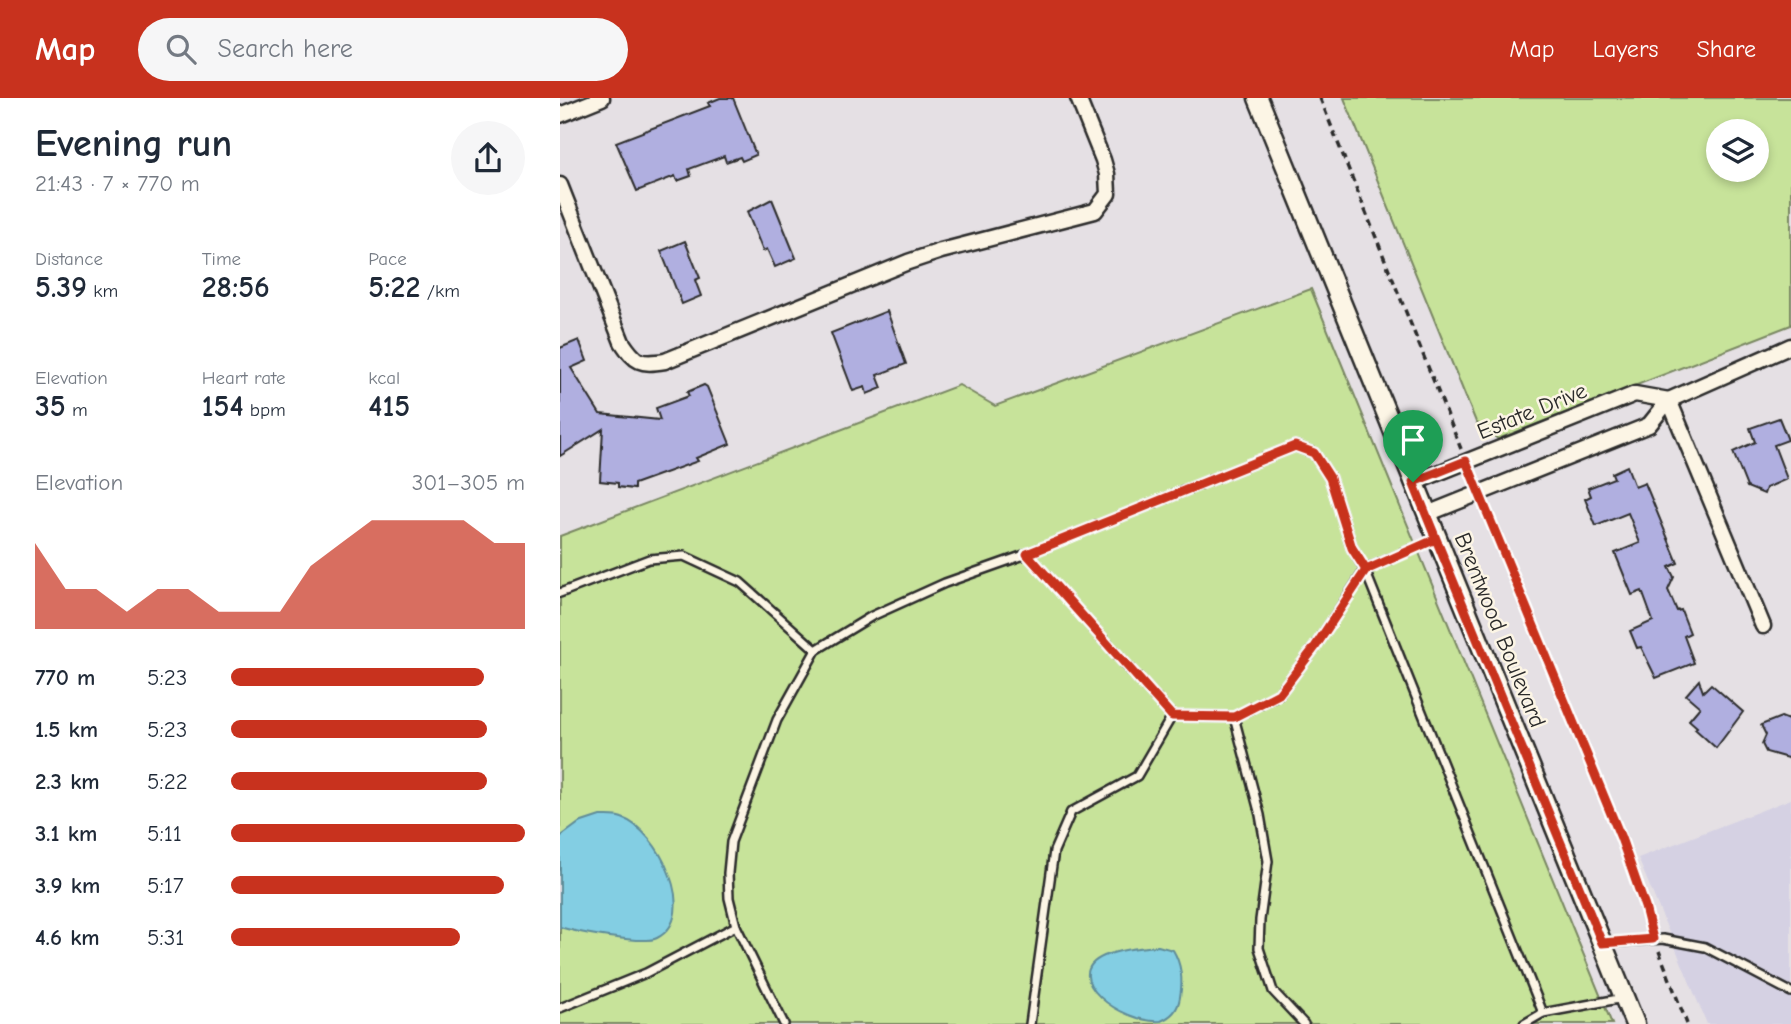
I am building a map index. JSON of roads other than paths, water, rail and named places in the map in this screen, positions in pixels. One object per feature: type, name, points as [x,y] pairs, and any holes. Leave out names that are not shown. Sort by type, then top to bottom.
[{"type":"street","points":[[560,115],[602,98]]},
{"type":"street","points":[[560,185],[622,342],[632,357],[645,364],[655,363],[908,262],[1095,211],[1108,194],[1107,174],[1078,98]]},
{"type":"street","name":"Brentwood Boulevard","points":[[1258,98],[1634,1024]]},
{"type":"street","points":[[1427,514],[1649,425],[1669,400],[1791,346]]},
{"type":"street","name":"Estate Drive","points":[[1413,482],[1635,394],[1669,400]]},
{"type":"street","points":[[1669,400],[1763,626]]},
{"type":"lane","points":[[784,1024],[736,926],[729,898],[727,873],[731,842],[776,720],[816,650],[872,616],[945,583],[1027,554],[1295,446],[1314,453],[1330,478],[1352,548],[1366,570],[1543,1013]]},
{"type":"lane","points":[[1027,554],[1172,716],[1234,717],[1279,694],[1315,647],[1366,570],[1436,539]]},
{"type":"lane","points":[[560,593],[649,559],[684,556],[740,582],[816,650]]},
{"type":"lane","points":[[1030,1024],[1054,851],[1071,813],[1137,776],[1172,716]]},
{"type":"lane","points":[[1234,717],[1260,816],[1268,861],[1258,948],[1273,991],[1304,1024]]},
{"type":"lane","points":[[560,1008],[646,973],[736,926]]},
{"type":"lane","points":[[1602,943],[1663,939],[1705,947],[1791,992]]},
{"type":"lane","points":[[1524,1024],[1543,1013],[1624,998]]},
{"type":"water","points":[[600,816],[620,817],[636,826],[649,839],[670,874],[675,894],[675,912],[670,927],[657,938],[624,939],[560,927],[560,837],[579,823]]},
{"type":"water","points":[[1158,946],[1173,950],[1181,973],[1178,1006],[1165,1019],[1145,1020],[1129,1015],[1113,1007],[1091,986],[1088,975],[1092,965],[1104,956],[1124,950]]}]
